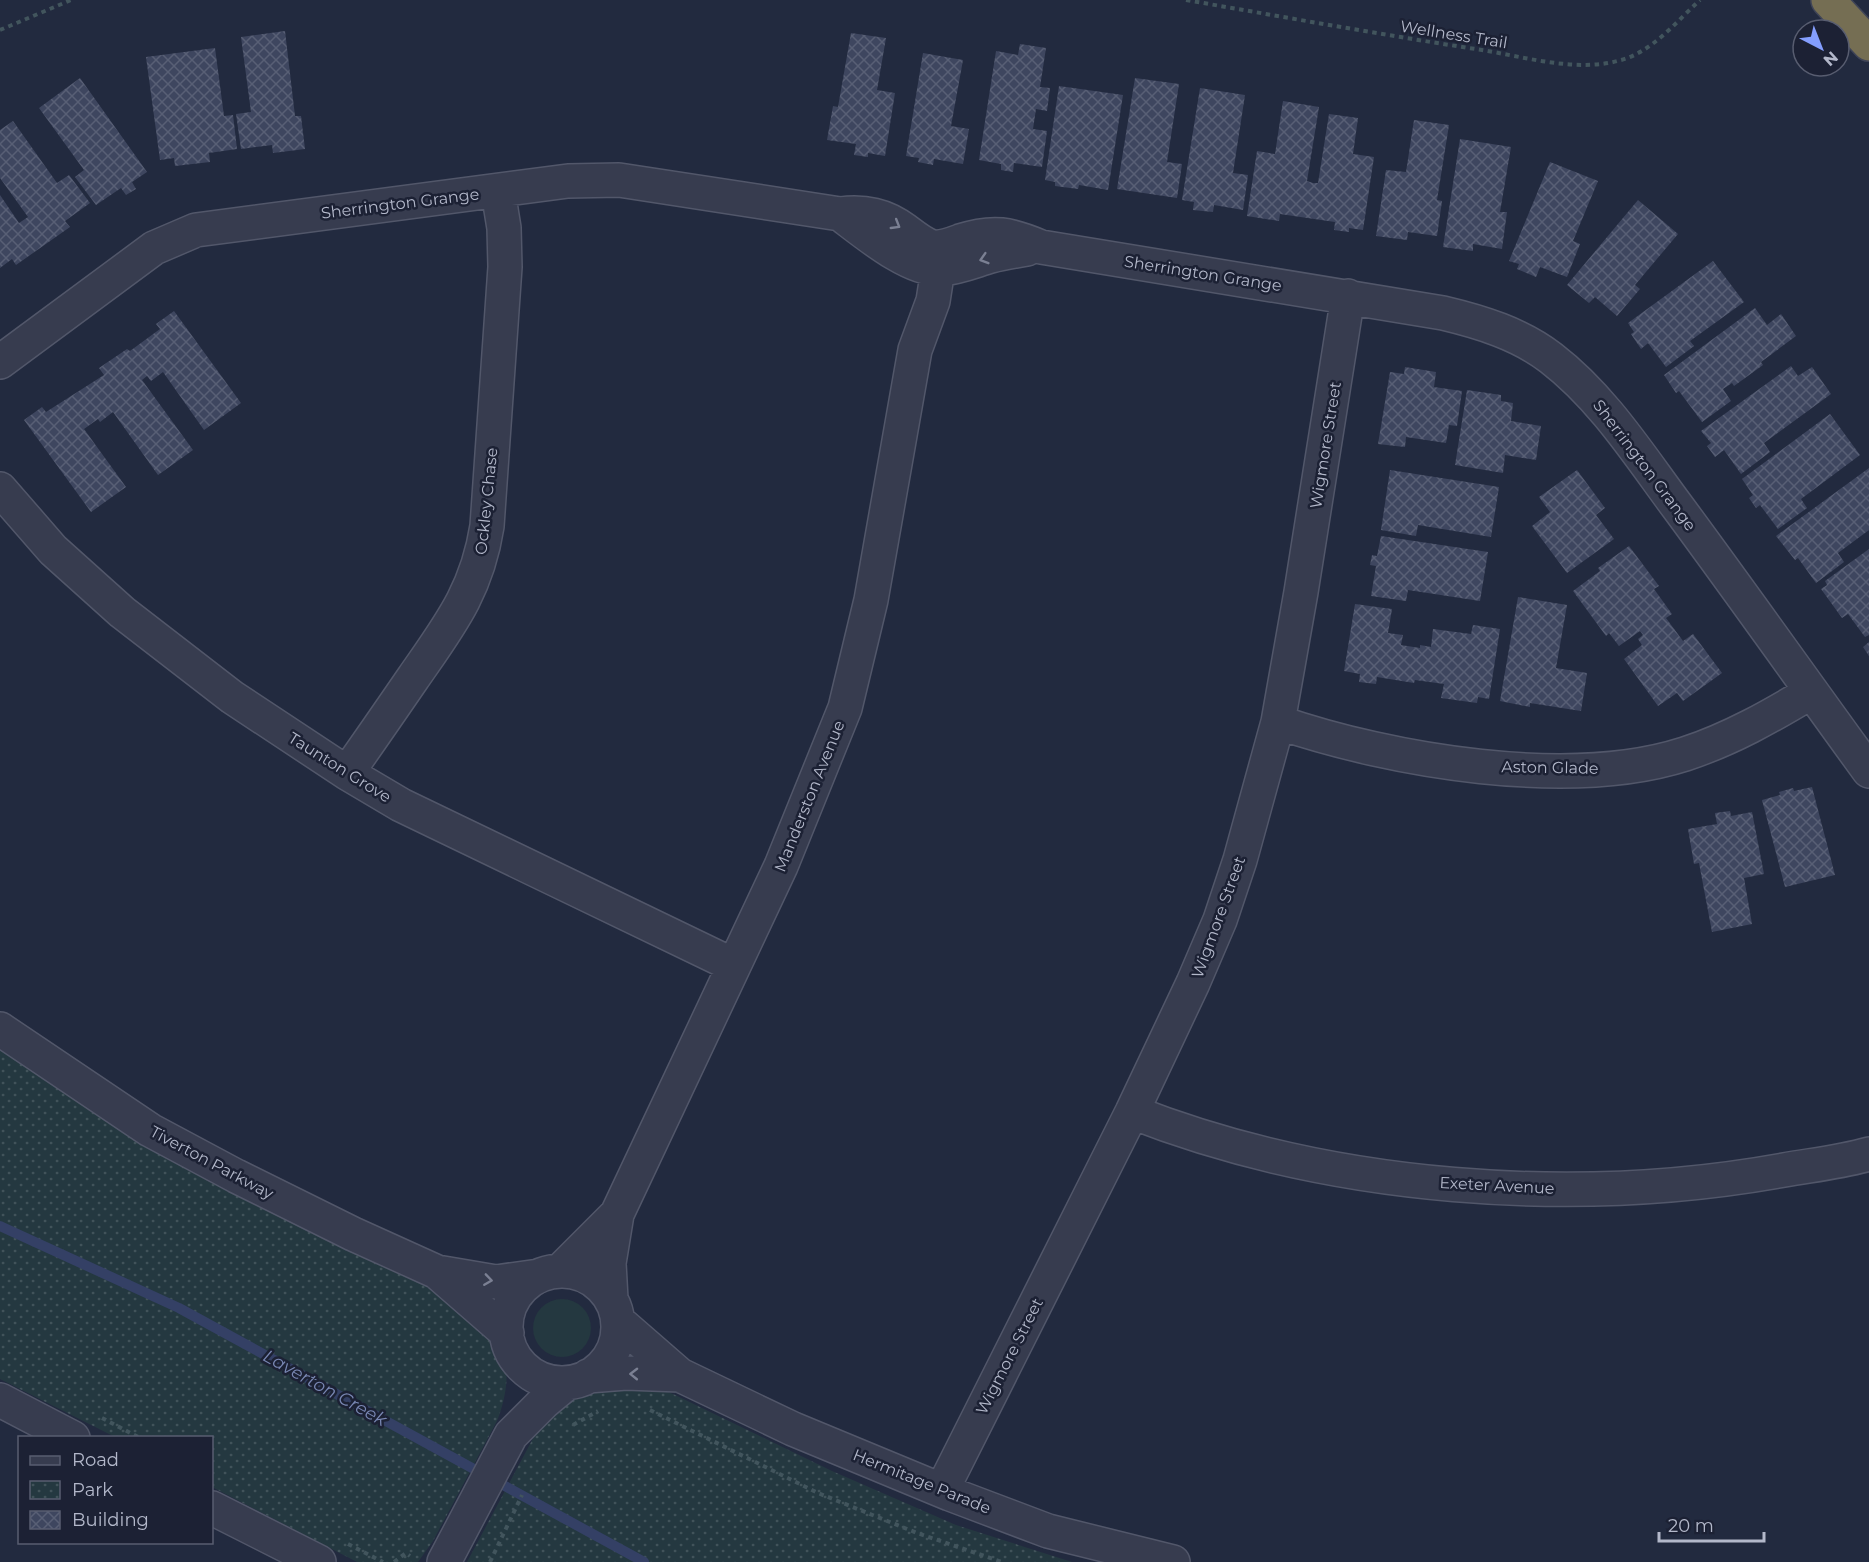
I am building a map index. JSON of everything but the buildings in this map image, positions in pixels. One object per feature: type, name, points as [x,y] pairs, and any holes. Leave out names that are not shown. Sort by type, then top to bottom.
[{"type":"highway","points":[[1828,0],[1869,44]]},
{"type":"street","name":"Sherrington Grange","points":[[0,362],[154,248],[196,230],[568,181],[620,180],[840,214],[857,212],[878,215],[930,260],[945,246],[979,236],[993,234],[1014,236],[1041,247],[1443,313],[1473,320],[1527,343],[1550,357],[1574,377],[1614,420],[1869,771]]},
{"type":"street","name":"Ockley Chase","points":[[347,773],[452,622],[467,595],[482,555],[488,515],[505,267],[504,228],[498,191]]},
{"type":"street","name":"Manderston Avenue","points":[[615,1310],[609,1263],[617,1214],[781,866],[845,708],[871,600],[915,350],[911,297],[930,260]]},
{"type":"street","name":"Wigmore Street","points":[[942,1490],[1132,1112],[1193,984],[1220,920],[1240,860],[1278,722],[1348,296]]},
{"type":"street","name":"Taunton Grove","points":[[0,489],[53,550],[122,612],[232,697],[347,773],[401,805],[733,965]]},
{"type":"street","name":"Aston Glade","points":[[1278,722],[1315,735],[1385,752],[1443,761],[1501,768],[1602,769],[1683,755],[1747,729],[1811,692]]},
{"type":"street","name":"Tiverton Parkway","points":[[0,1029],[150,1130],[193,1154],[353,1234],[437,1272],[496,1282],[549,1274]]},
{"type":"street","name":"Exeter Avenue","points":[[1132,1112],[1199,1136],[1289,1160],[1355,1173],[1428,1182],[1503,1187],[1634,1188],[1700,1183],[1759,1175],[1869,1154]]},
{"type":"street","name":"Manderston Avenue","points":[[549,1274],[617,1214]]},
{"type":"street","name":"Tiverton Parkway","points":[[437,1272],[512,1346]]},
{"type":"street","points":[[448,1556],[512,1435],[544,1402],[602,1367],[612,1353],[617,1337],[615,1310],[602,1287],[590,1278],[575,1272],[549,1274],[524,1286],[514,1299],[508,1315],[512,1346],[512,1435]]},
{"type":"street","name":"Hermitage Parade","points":[[615,1310],[680,1375],[793,1429],[1048,1531],[1173,1562]]},
{"type":"street","points":[[512,1346],[530,1372],[547,1380],[577,1380]]},
{"type":"street","name":"Hermitage Parade","points":[[577,1380],[626,1373],[680,1375]]},
{"type":"street","points":[[0,1401],[71,1436]]},
{"type":"street","points":[[213,1509],[319,1562]]},
{"type":"path","points":[[0,30],[71,0]]},
{"type":"path","name":"Wellness Trail","points":[[1186,0],[1575,65],[1623,60],[1642,51],[1700,0]]},
{"type":"path","points":[[646,1408],[818,1493],[918,1533],[1002,1562]]},
{"type":"path","points":[[570,1427],[598,1411],[606,1410]]},
{"type":"path","points":[[490,1562],[524,1491]]},
{"type":"green space","points":[[0,1048],[433,1288],[495,1340],[505,1359],[506,1369],[505,1391],[497,1421],[433,1541],[418,1562],[357,1562],[213,1488],[213,1436],[113,1436],[0,1379]]},
{"type":"green space","points":[[562,1299],[578,1304],[586,1312],[591,1328],[586,1344],[578,1352],[562,1357],[546,1352],[538,1344],[533,1328],[538,1312],[546,1304]]},
{"type":"green space","points":[[650,1385],[832,1471],[956,1525],[1072,1562],[467,1562],[537,1431],[569,1399],[585,1390]]},
{"type":"waterway","name":"Laverton Creek","points":[[0,1226],[179,1308],[644,1562]]}]
